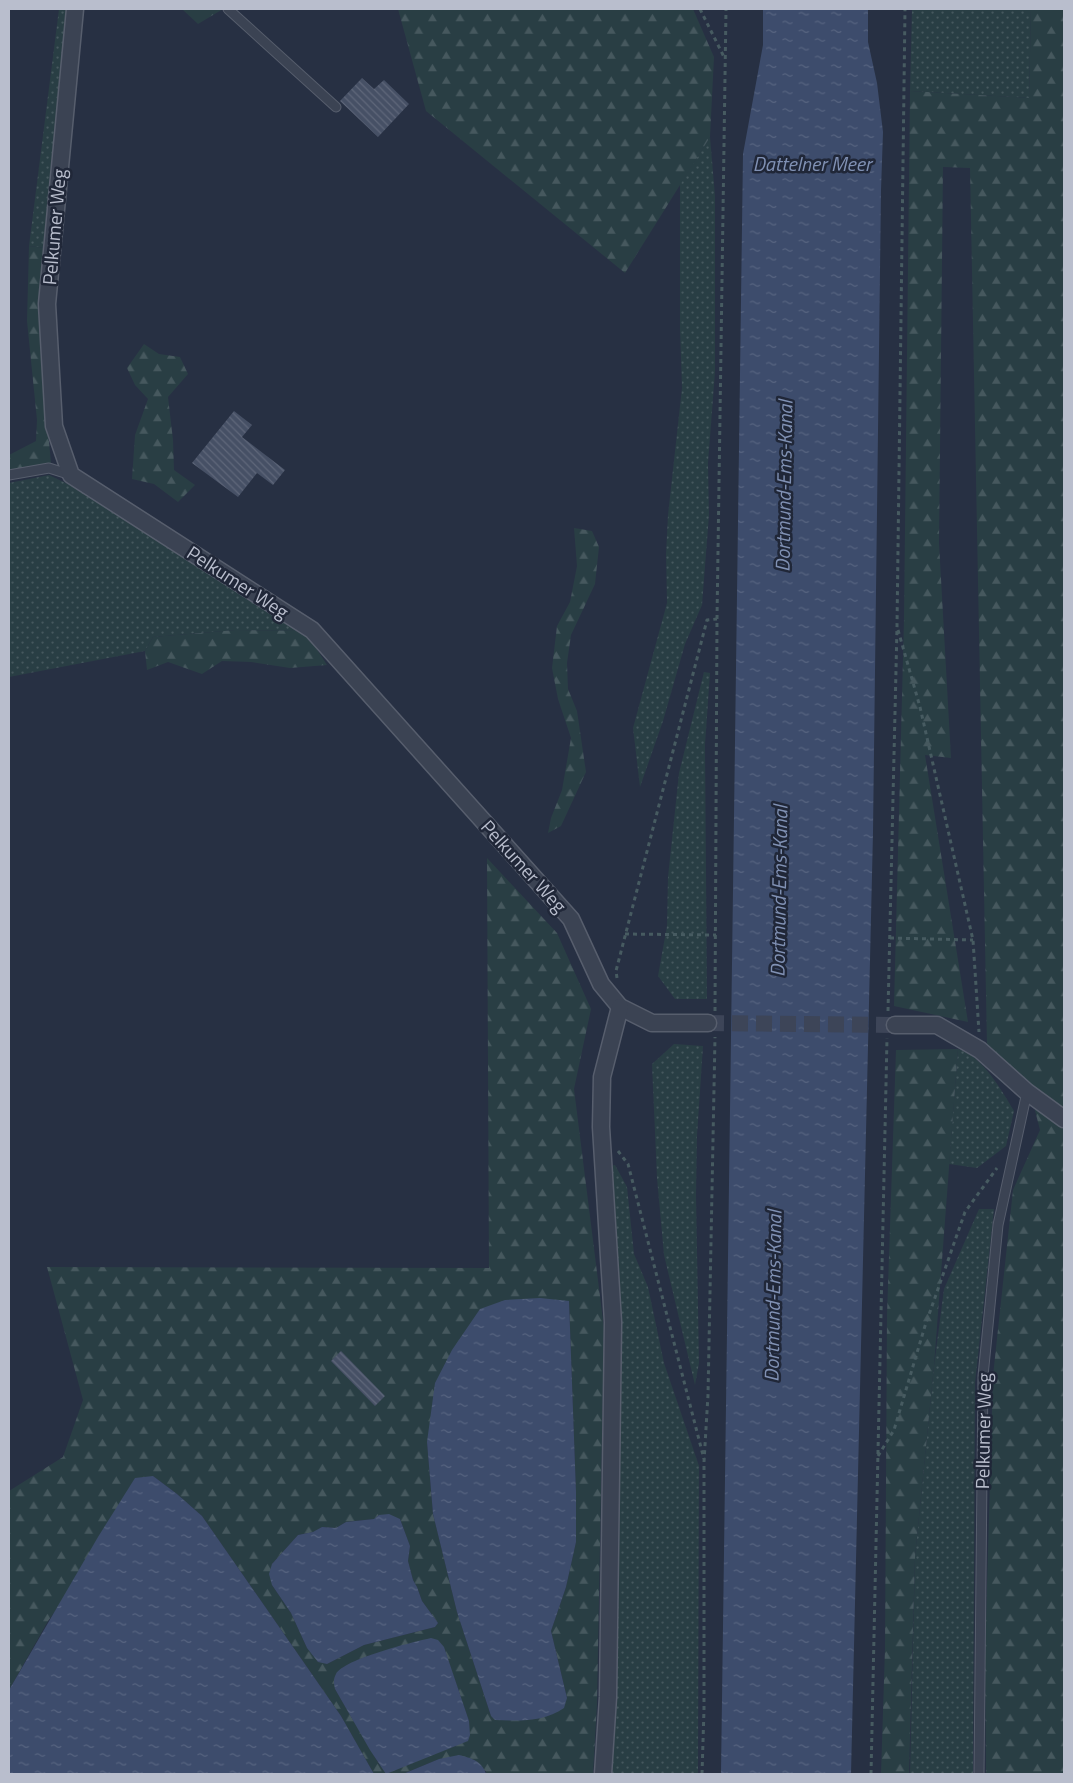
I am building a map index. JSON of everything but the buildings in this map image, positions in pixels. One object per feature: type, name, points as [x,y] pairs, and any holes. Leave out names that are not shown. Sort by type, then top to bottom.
[{"type":"street","name":"Pelkumer Weg","points":[[75,9],[47,304],[54,426],[70,475],[312,630],[572,919],[601,984],[620,1007],[652,1023],[713,1023]]},
{"type":"street","points":[[603,1774],[608,1697],[613,1322],[601,1127],[602,1077],[620,1007]]},
{"type":"street","points":[[890,1024],[937,1024],[980,1050],[1027,1092],[1064,1119]]},
{"type":"lane","points":[[228,9],[336,107]]},
{"type":"lane","points":[[9,475],[49,468],[70,475]]},
{"type":"lane","name":"Pelkumer Weg","points":[[979,1774],[983,1376],[998,1225],[1027,1092]]},
{"type":"path","points":[[700,9],[725,59]]},
{"type":"path","points":[[702,1774],[704,1709],[704,1462],[708,1385],[716,935],[717,619],[726,9]]},
{"type":"path","points":[[871,1774],[877,1457],[890,1024],[905,9]]},
{"type":"path","points":[[617,980],[616,970],[625,934],[707,620],[717,619]]},
{"type":"path","points":[[897,628],[920,706],[973,940],[980,1050]]},
{"type":"path","points":[[625,934],[716,935]]},
{"type":"path","points":[[890,938],[973,940]]},
{"type":"path","points":[[617,1149],[628,1164],[704,1462]]},
{"type":"path","points":[[877,1457],[894,1430],[925,1326],[965,1212],[998,1166]]},
{"type":"green space","points":[[59,9],[68,9],[45,248],[29,246]]},
{"type":"green space","points":[[182,9],[223,9],[198,24]]},
{"type":"green space","points":[[398,9],[693,9],[714,57],[710,137],[625,273],[426,111]]},
{"type":"green space","points":[[912,9],[1031,9],[1029,98],[910,91]]},
{"type":"green space","points":[[1031,9],[1064,9],[1064,1774],[986,1774],[985,1656],[993,1376],[1013,1190],[1040,1130],[1028,1083],[987,1046],[970,168],[943,167],[939,543],[951,758],[925,755],[968,1022],[894,1006],[904,619],[910,91],[1029,98]]},
{"type":"green space","points":[[710,137],[715,196],[715,372],[708,463],[709,515],[702,605],[685,644],[663,721],[640,787],[633,728],[667,603],[666,554],[668,515],[682,388],[680,184]]},
{"type":"green space","points":[[29,246],[45,248],[40,301],[40,328],[51,463],[9,471],[9,455],[36,441],[37,420],[27,321]]},
{"type":"green space","points":[[144,344],[159,354],[180,357],[188,374],[168,397],[174,470],[195,485],[178,502],[154,484],[132,479],[135,435],[148,399],[135,385],[127,368]]},
{"type":"green space","points":[[49,475],[76,488],[305,631],[236,630],[153,637],[145,651],[9,677],[9,483]]},
{"type":"green space","points":[[574,528],[592,531],[599,547],[595,584],[571,635],[567,663],[568,689],[577,711],[586,772],[561,826],[548,833],[551,818],[562,790],[571,738],[558,699],[552,668],[557,626],[570,602],[577,566]]},
{"type":"green space","points":[[236,630],[305,631],[327,665],[290,668],[251,662],[222,661],[202,674],[168,662],[147,670],[145,651],[153,637]]},
{"type":"green space","points":[[704,672],[710,673],[705,745],[707,999],[675,999],[658,976],[667,926],[668,877],[679,773]]},
{"type":"green space","points":[[487,858],[557,933],[591,1009],[574,1089],[604,1328],[597,1704],[593,1774],[486,1774],[486,1771],[439,1759],[403,1774],[374,1774],[341,1716],[202,1516],[153,1476],[48,1621],[9,1690],[9,1491],[63,1457],[83,1400],[47,1267],[489,1268]],"holes":[[[569,1301],[576,1542],[566,1587],[551,1631],[567,1698],[491,1716],[457,1612],[433,1514],[427,1442]],[[379,1515],[400,1519],[410,1546],[408,1561],[413,1580],[422,1601],[438,1623],[435,1627],[364,1645],[327,1664],[307,1648],[291,1613],[272,1585],[272,1564],[298,1535],[314,1532],[322,1527],[336,1528],[346,1522],[374,1519]],[[446,1654],[469,1721],[380,1766],[335,1689],[342,1668],[370,1655]]]},
{"type":"green space","points":[[674,1044],[703,1046],[697,1136],[696,1195],[699,1363],[695,1385],[664,1255],[657,1178],[652,1064]]},
{"type":"green space","points":[[958,1049],[975,1058],[983,1066],[1014,1111],[1006,1146],[977,1168],[949,1164]]},
{"type":"green space","points":[[958,1049],[934,1366],[915,1557],[909,1774],[881,1774],[885,1649],[887,1315],[896,1050]]},
{"type":"green space","points":[[615,1165],[627,1187],[634,1254],[648,1287],[664,1363],[699,1466],[698,1774],[609,1774],[609,1166]]},
{"type":"green space","points":[[979,1209],[994,1209],[975,1383],[973,1774],[910,1774],[915,1557],[934,1366],[944,1289]]},
{"type":"water","name":"Dattelner Meer","points":[[763,9],[868,9],[868,42],[877,83],[883,132],[873,832],[851,1774],[721,1774],[743,154],[763,45]]},
{"type":"water","points":[[540,1298],[569,1301],[576,1542],[566,1587],[551,1631],[567,1698],[564,1708],[548,1716],[523,1720],[495,1720],[491,1716],[457,1612],[433,1514],[427,1442],[435,1383],[452,1350],[480,1309],[505,1300]]},
{"type":"water","points":[[153,1476],[202,1516],[341,1716],[374,1774],[9,1774],[9,1690],[98,1537],[135,1478]]},
{"type":"water","points":[[389,1514],[400,1519],[410,1546],[408,1561],[413,1580],[422,1601],[438,1623],[435,1627],[364,1645],[327,1664],[318,1662],[307,1648],[291,1613],[272,1585],[269,1574],[272,1564],[298,1535],[313,1532],[322,1527],[336,1528],[346,1522],[374,1519],[379,1515]]},
{"type":"water","points":[[431,1638],[438,1640],[444,1647],[469,1721],[470,1735],[468,1741],[386,1774],[335,1689],[335,1676],[342,1668],[365,1657]]},
{"type":"water","points":[[459,1755],[479,1763],[486,1774],[403,1774],[439,1759]]},
{"type":"tunnel","points":[[708,1023],[895,1025]]},
{"type":"water label","name":"Dortmund-Ems-Kanal","points":[[784,486]]},
{"type":"water label","name":"Dortmund-Ems-Kanal","points":[[779,891]]},
{"type":"water label","name":"Dortmund-Ems-Kanal","points":[[773,1296]]}]
